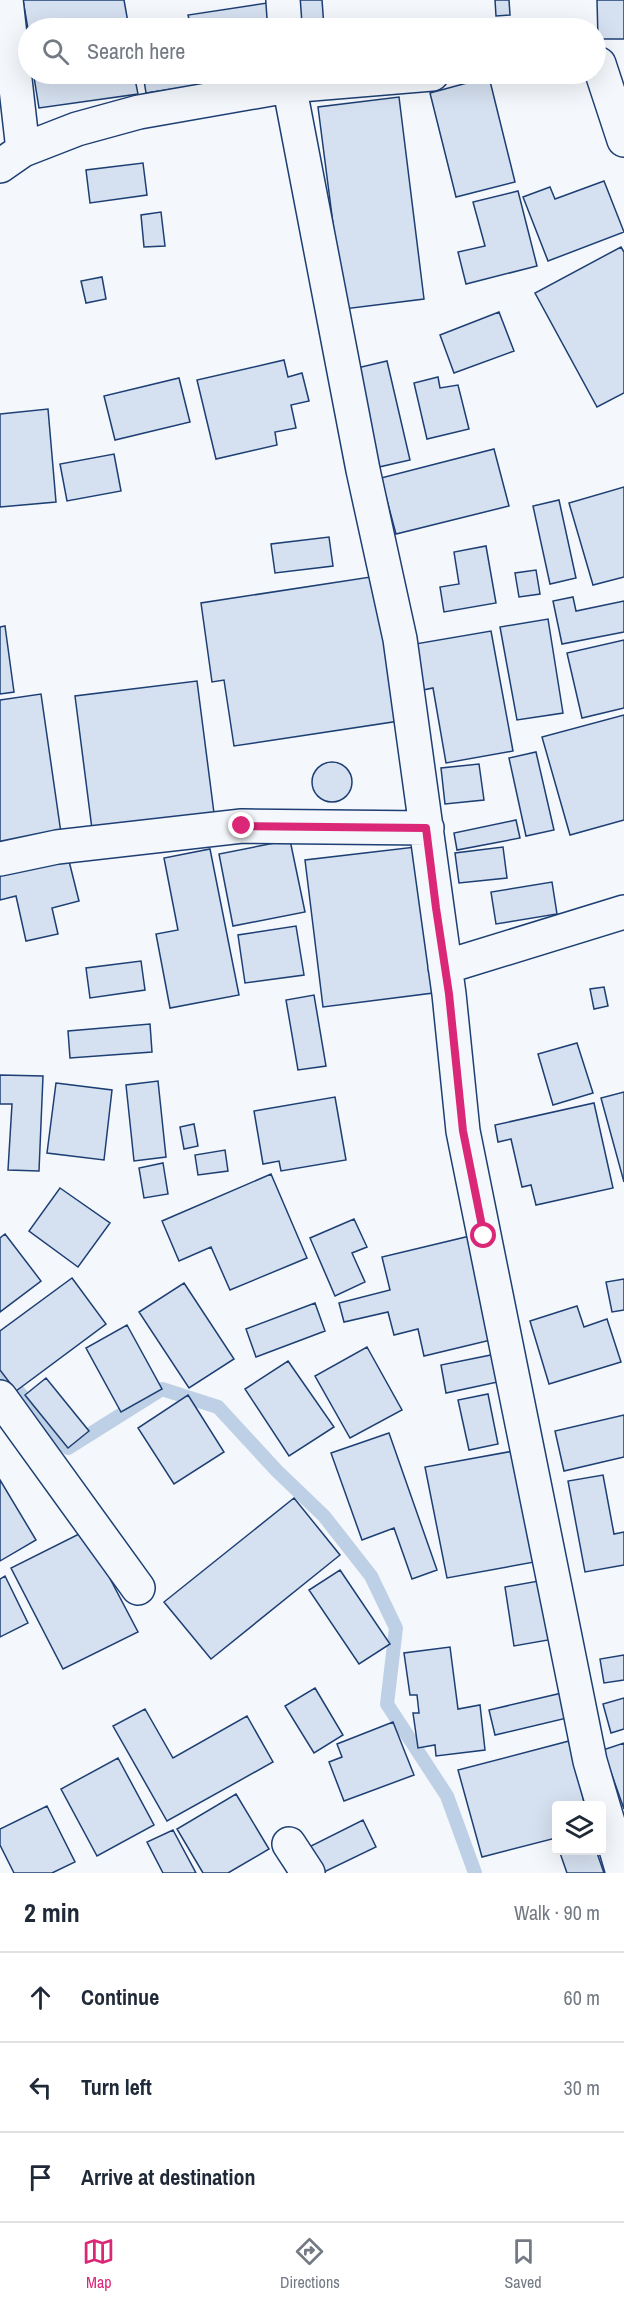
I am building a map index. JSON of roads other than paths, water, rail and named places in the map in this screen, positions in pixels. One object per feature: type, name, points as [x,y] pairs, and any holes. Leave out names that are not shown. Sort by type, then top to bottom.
[{"type":"street","points":[[6,0],[12,158],[77,129],[139,112],[269,84]]},
{"type":"street","points":[[283,0],[284,18]]},
{"type":"street","points":[[606,65],[624,140]]},
{"type":"street","points":[[289,84],[363,470],[400,639],[445,967],[463,1131],[590,1761],[623,1873]]},
{"type":"street","points":[[0,859],[57,847],[242,826],[426,828]]},
{"type":"street","points":[[445,967],[624,912]]},
{"type":"street","points":[[0,1397],[138,1588]]},
{"type":"street","points":[[289,1844],[308,1873]]},
{"type":"waterway","points":[[0,1371],[68,1448],[162,1389],[218,1407],[277,1471],[324,1516],[371,1576],[396,1628],[387,1704],[447,1796],[475,1873]]}]
